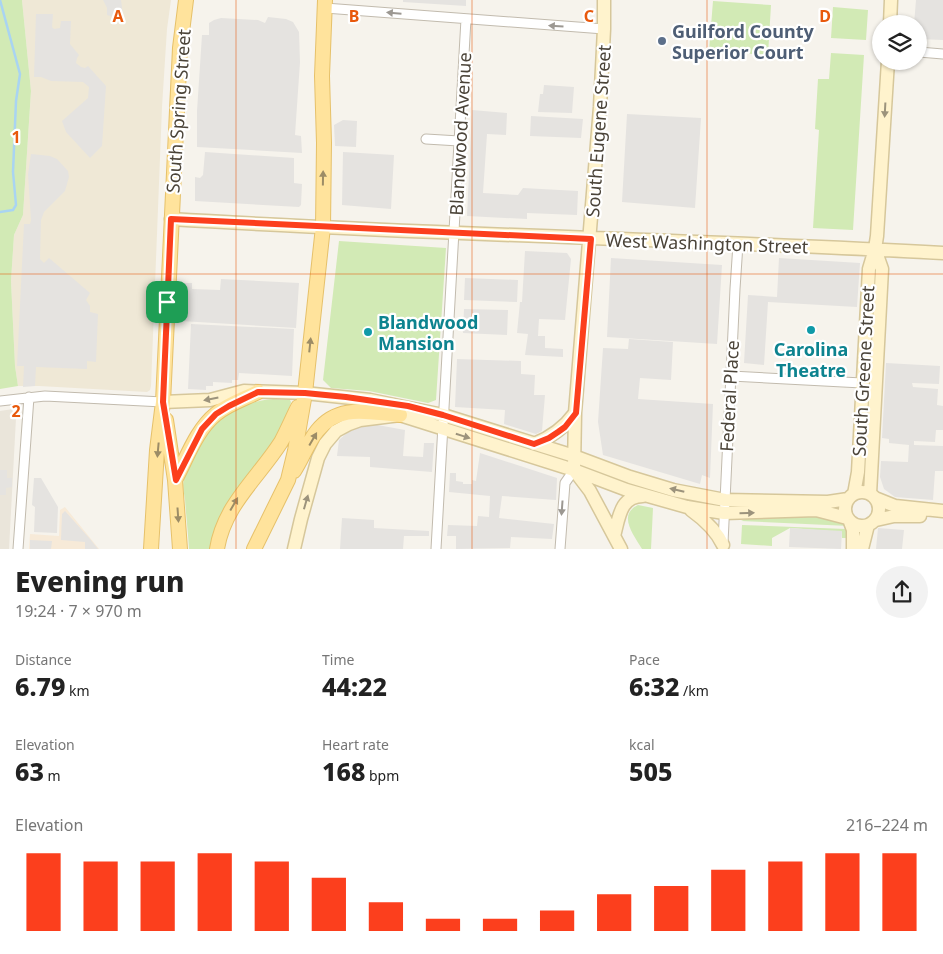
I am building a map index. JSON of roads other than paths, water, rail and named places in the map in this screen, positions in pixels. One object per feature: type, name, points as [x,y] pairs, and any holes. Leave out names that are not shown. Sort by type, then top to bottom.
[{"type":"main road","name":"South Spring Street","points":[[163,402],[180,48],[186,0]]},
{"type":"main road","points":[[288,480],[305,393],[323,227],[324,143],[322,76],[325,4]]},
{"type":"main road","points":[[176,480],[202,429],[216,414],[258,392]]},
{"type":"main road","points":[[217,549],[221,529],[235,501],[281,442],[305,393]]},
{"type":"main road","points":[[163,402],[176,480],[180,549]]},
{"type":"main road","points":[[151,549],[163,402]]},
{"type":"main road","points":[[254,549],[288,480],[304,456],[317,430],[329,420],[354,411],[400,415]]},
{"type":"street","name":"South Eugene Street","points":[[574,470],[576,413],[591,239],[604,29],[604,0]]},
{"type":"street","points":[[890,15],[891,0]]},
{"type":"street","points":[[325,4],[466,19],[604,29]]},
{"type":"street","name":"Blandwood Avenue","points":[[436,549],[466,19]]},
{"type":"street","points":[[927,53],[943,54]]},
{"type":"street","name":"South Greene Street","points":[[851,496],[858,472],[869,269],[875,249],[887,70]]},
{"type":"street","points":[[426,139],[459,141]]},
{"type":"street","name":"West Washington Street","points":[[171,219],[591,239],[943,253]]},
{"type":"street","name":"Federal Place","points":[[723,547],[738,244]]},
{"type":"street","name":"South Greene Street","points":[[873,496],[882,269],[875,249]]},
{"type":"street","points":[[730,376],[862,383]]},
{"type":"street","points":[[0,401],[45,396],[163,402],[199,401],[244,391],[305,393],[370,400],[443,415],[574,456],[639,480],[673,490],[725,500],[828,502],[862,492],[895,506],[943,511]]},
{"type":"street","points":[[18,549],[29,397]]},
{"type":"street","points":[[534,444],[549,438],[565,427],[576,413]]},
{"type":"street","points":[[294,549],[318,458],[325,444],[336,431],[349,424],[360,420],[400,415],[574,470],[626,490],[687,507],[724,513],[808,509],[827,512],[860,526],[894,516],[943,518]]},
{"type":"street","points":[[574,470],[590,490],[621,549]]},
{"type":"street","points":[[560,549],[565,483],[574,470]]},
{"type":"street","points":[[614,536],[625,503],[630,498],[647,496]]},
{"type":"street","points":[[851,496],[845,507],[853,536],[853,549]]},
{"type":"street","points":[[862,549],[879,506],[873,496]]},
{"type":"street","points":[[687,507],[705,520],[718,534],[723,547]]},
{"type":"waterway","points":[[0,0],[20,74],[16,101],[13,172],[16,205],[13,210],[0,212]]},
{"type":"place","name":"Guilford County Superior Court","points":[[662,41]]},
{"type":"place","name":"Carolina Theatre","points":[[811,330]]},
{"type":"place","name":"Blandwood Mansion","points":[[368,332]]}]
